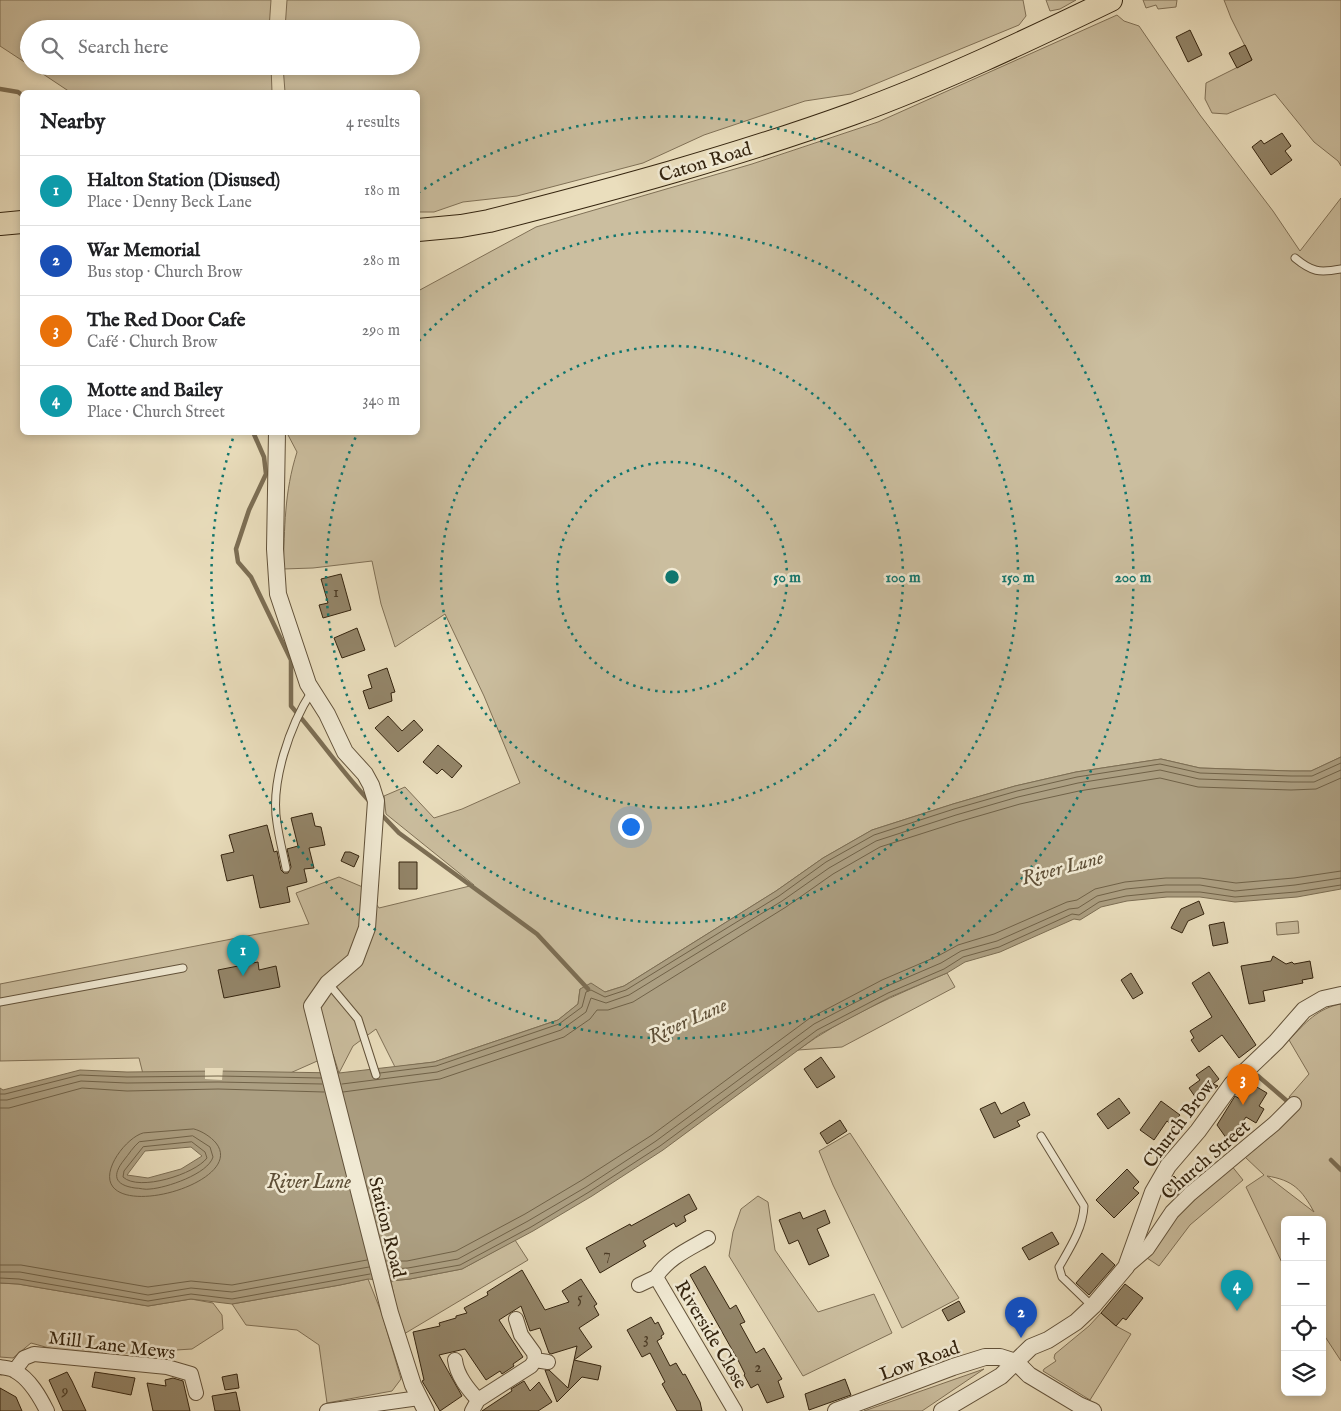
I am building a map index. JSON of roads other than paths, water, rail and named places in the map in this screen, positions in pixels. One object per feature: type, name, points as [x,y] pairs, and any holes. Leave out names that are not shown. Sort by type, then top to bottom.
[{"type":"highway","name":"Caton Road","points":[[420,230],[489,221],[671,172],[788,136],[903,94],[1046,32],[1111,0]]},
{"type":"highway","points":[[0,224],[20,222]]},
{"type":"street","name":"Station Road","points":[[277,435],[275,549],[278,594],[308,684],[308,697],[327,714],[345,752],[366,774],[376,801],[367,928],[355,960],[328,983],[312,1006],[390,1313],[404,1358],[423,1404]]},
{"type":"street","name":"Church Brow","points":[[942,1411],[1001,1376],[1031,1347],[1076,1322],[1093,1306],[1126,1267],[1153,1192],[1160,1179],[1178,1153],[1212,1113],[1232,1084],[1276,1042],[1304,1010],[1323,999],[1341,995]]},
{"type":"street","name":"Church Street","points":[[1126,1267],[1147,1249],[1172,1212],[1190,1194],[1274,1124],[1294,1104]]},
{"type":"street","name":"Riverside Close","points":[[639,1285],[656,1277],[668,1262],[708,1238]]},
{"type":"street","name":"Riverside Close","points":[[656,1277],[735,1411]]},
{"type":"street","points":[[455,1360],[458,1371],[469,1390],[475,1406],[531,1366],[542,1361],[521,1335],[516,1319]]},
{"type":"street","name":"Mill Lane Mews","points":[[15,1370],[24,1358],[34,1354],[168,1367],[191,1374],[196,1393]]},
{"type":"street","name":"Low Road","points":[[836,1411],[985,1357],[1000,1356],[1016,1362]]},
{"type":"street","points":[[1016,1362],[1029,1375],[1082,1409]]},
{"type":"street","points":[[0,1367],[15,1370],[40,1396],[47,1411]]},
{"type":"street","points":[[327,1411],[423,1404]]},
{"type":"lane","points":[[1295,258],[1306,267],[1317,272],[1341,269]]},
{"type":"lane","points":[[286,868],[276,822],[276,788],[285,751],[308,697]]},
{"type":"lane","points":[[0,1002],[183,968]]},
{"type":"lane","points":[[328,983],[358,1019],[376,1075]]},
{"type":"lane","points":[[1041,1136],[1084,1206],[1084,1215],[1059,1266],[1059,1272],[1093,1306]]},
{"type":"water","name":"River Lune","points":[[1341,757],[1341,889],[1297,897],[1235,902],[1200,897],[1167,897],[1127,901],[1101,907],[1080,920],[1074,919],[1000,952],[965,962],[947,973],[890,997],[820,1034],[663,1150],[533,1231],[462,1269],[410,1279],[391,1281],[368,1279],[232,1304],[191,1299],[148,1306],[18,1284],[0,1283],[0,1088],[3,1090],[80,1070],[339,1073],[434,1062],[558,1020],[578,1004],[580,989],[591,983],[605,992],[624,986],[776,891],[823,858],[872,830],[1015,786],[1076,772],[1161,759],[1200,768],[1311,771]],"holes":[[[191,1147],[202,1156],[181,1169],[148,1178],[127,1175],[145,1151]]]},
{"type":"waterway","points":[[0,89],[20,94]]},
{"type":"waterway","points":[[254,435],[264,457],[266,474],[249,510],[236,549],[238,562],[251,577],[291,660],[291,706],[371,803]]},
{"type":"waterway","points":[[379,812],[399,833],[537,934],[588,989]]},
{"type":"waterway","points":[[1258,1076],[1287,1101]]},
{"type":"waterway","points":[[1331,1160],[1341,1170]]},
{"type":"place","name":"Halton Station (Disused)","points":[[243,976]]},
{"type":"place","name":"The Red Door Cafe","points":[[1243,1105]]},
{"type":"place","name":"Motte and Bailey","points":[[1237,1311]]},
{"type":"place","name":"War Memorial","points":[[1021,1338]]}]
